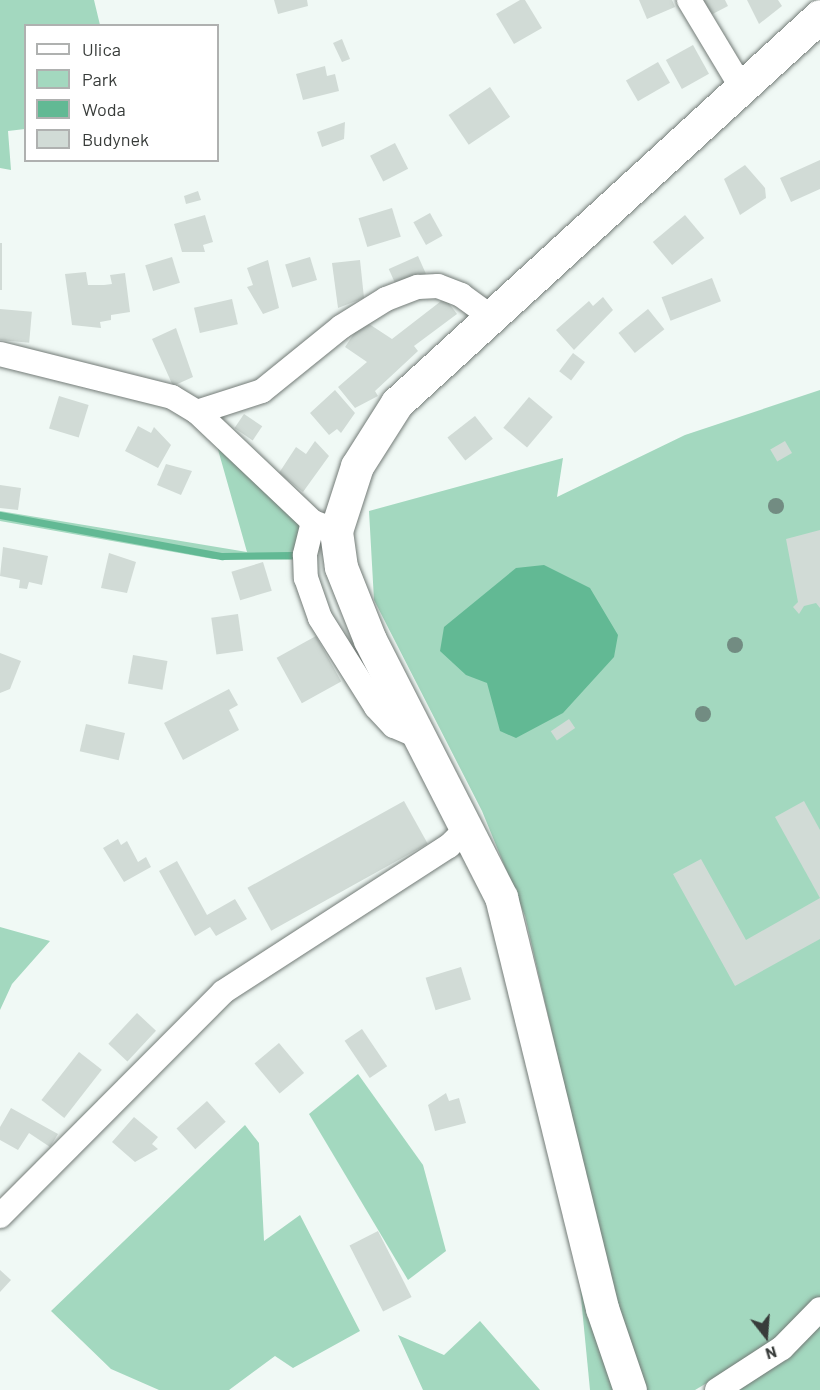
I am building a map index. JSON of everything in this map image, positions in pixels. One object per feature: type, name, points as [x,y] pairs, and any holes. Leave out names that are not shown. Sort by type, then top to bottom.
[{"type":"street","points":[[689,0],[743,90]]},
{"type":"street","points":[[324,527],[341,503],[371,438],[397,403],[490,316],[743,90],[820,16]]},
{"type":"street","points":[[197,412],[261,391],[341,327],[386,298],[418,287],[438,286],[461,295],[490,316]]},
{"type":"street","points":[[0,354],[172,397],[197,412],[324,527],[351,596],[420,737],[488,865],[517,951],[575,1203],[630,1390]]},
{"type":"street","points":[[0,1215],[223,992],[449,846],[468,827]]},
{"type":"street","points":[[717,1390],[782,1348],[820,1309]]},
{"type":"green space","points":[[0,0],[94,0],[100,24],[24,24],[24,129],[8,131],[11,170],[0,168]]},
{"type":"green space","points":[[820,390],[820,1297],[778,1341],[695,1390],[635,1390],[525,916],[482,811],[374,600],[369,511],[563,458],[557,497],[685,435]]},
{"type":"green space","points":[[217,446],[308,527],[299,560],[213,559],[0,521],[0,511],[247,552]]},
{"type":"green space","points":[[0,927],[50,941],[12,984],[0,1010]]},
{"type":"green space","points":[[358,1074],[423,1165],[446,1251],[408,1280],[309,1114]]},
{"type":"green space","points":[[245,1125],[259,1143],[264,1241],[300,1215],[360,1331],[293,1368],[275,1356],[229,1390],[159,1390],[111,1369],[51,1311]]},
{"type":"green space","points":[[580,1287],[587,1288],[615,1390],[590,1390]]},
{"type":"green space","points":[[480,1321],[540,1390],[423,1390],[398,1335],[444,1355]]},
{"type":"green space","points":[[820,1325],[820,1390],[735,1390],[788,1359]]},
{"type":"water","points":[[544,565],[590,588],[618,635],[614,657],[563,713],[516,738],[500,731],[487,683],[466,675],[440,651],[444,627],[516,568]]},
{"type":"building","points":[[274,0],[307,0],[308,6],[278,14]]},
{"type":"building","points":[[520,0],[525,0],[542,28],[514,44],[496,14]]},
{"type":"building","points":[[639,0],[672,0],[675,7],[647,19]]},
{"type":"building","points":[[697,0],[725,0],[728,6],[705,18]]},
{"type":"building","points":[[747,0],[778,0],[782,6],[759,24]]},
{"type":"building","points":[[342,39],[350,59],[342,62],[333,43]]},
{"type":"building","points":[[693,45],[709,74],[682,89],[666,60]]},
{"type":"building","points":[[658,62],[670,83],[638,101],[626,80]]},
{"type":"building","points":[[325,66],[327,76],[335,74],[339,91],[303,100],[296,74]]},
{"type":"building","points":[[490,87],[510,117],[469,145],[449,115]]},
{"type":"building","points":[[345,122],[344,139],[322,147],[317,132]]},
{"type":"building","points":[[395,143],[408,169],[383,182],[370,156]]},
{"type":"building","points":[[820,160],[820,189],[791,202],[780,178]]},
{"type":"building","points":[[745,165],[765,188],[766,198],[740,215],[724,179]]},
{"type":"building","points":[[198,191],[201,200],[186,204],[184,196]]},
{"type":"building","points":[[392,208],[401,237],[367,247],[359,218]]},
{"type":"building","points":[[430,213],[443,236],[426,245],[413,222]]},
{"type":"building","points":[[205,215],[213,242],[203,245],[205,252],[182,252],[174,224]]},
{"type":"building","points":[[685,215],[704,238],[672,265],[653,242]]},
{"type":"building","points":[[0,243],[2,243],[2,290],[0,290]]},
{"type":"building","points":[[418,256],[426,274],[397,287],[389,269]]},
{"type":"building","points":[[172,257],[180,283],[153,291],[145,265]]},
{"type":"building","points":[[310,257],[317,280],[292,288],[285,265]]},
{"type":"building","points":[[268,260],[279,308],[263,314],[247,287],[253,285],[247,268]]},
{"type":"building","points":[[360,260],[364,298],[338,308],[332,263]]},
{"type":"building","points":[[86,272],[88,285],[112,284],[110,275],[125,273],[130,312],[111,315],[111,320],[100,322],[101,328],[72,325],[65,274]]},
{"type":"building","points":[[712,278],[721,301],[671,321],[662,297]]},
{"type":"building","points":[[603,297],[613,310],[574,350],[556,330],[589,301],[593,306]]},
{"type":"building","points":[[445,298],[457,314],[414,346],[418,351],[375,391],[378,396],[355,408],[338,387],[367,362],[345,347],[363,320],[392,339]]},
{"type":"building","points":[[232,299],[238,324],[200,333],[194,308]]},
{"type":"building","points":[[0,309],[32,312],[29,343],[0,340]]},
{"type":"building","points":[[648,309],[664,329],[635,353],[618,333]]},
{"type":"building","points":[[176,328],[193,377],[173,386],[152,339]]},
{"type":"building","points":[[573,353],[585,362],[571,380],[559,371]]},
{"type":"building","points":[[335,390],[355,413],[341,433],[337,429],[329,435],[310,413]]},
{"type":"building","points":[[59,396],[89,405],[79,438],[49,429]]},
{"type":"building","points":[[529,397],[553,417],[527,448],[503,428]]},
{"type":"building","points":[[244,414],[262,426],[253,440],[234,428]]},
{"type":"building","points":[[475,416],[493,439],[465,460],[447,438]]},
{"type":"building","points":[[138,426],[151,433],[154,427],[171,445],[158,468],[125,451]]},
{"type":"building","points":[[315,441],[329,456],[303,492],[279,473],[296,447],[306,454]]},
{"type":"building","points":[[785,441],[792,453],[777,462],[770,450]]},
{"type":"building","points":[[166,464],[192,471],[181,495],[157,485]]},
{"type":"building","points":[[0,485],[21,488],[18,510],[0,508]]},
{"type":"building","points":[[820,530],[820,608],[816,603],[804,606],[799,614],[793,607],[798,602],[786,539]]},
{"type":"building","points":[[3,547],[48,556],[42,585],[29,582],[27,589],[19,588],[20,580],[0,576]]},
{"type":"building","points":[[109,553],[136,562],[127,593],[101,588]]},
{"type":"building","points":[[263,562],[272,591],[240,600],[231,572]]},
{"type":"building","points":[[238,614],[243,651],[216,654],[211,618]]},
{"type":"building","points":[[316,636],[341,681],[302,703],[277,658]]},
{"type":"building","points":[[0,653],[21,661],[10,689],[0,693]]},
{"type":"building","points":[[133,655],[167,661],[162,690],[128,684]]},
{"type":"building","points":[[229,689],[238,705],[229,710],[239,730],[183,760],[164,723]]},
{"type":"building","points":[[569,719],[575,728],[557,740],[551,731]]},
{"type":"building","points":[[86,724],[125,733],[119,760],[80,751]]},
{"type":"building","points":[[404,801],[428,844],[271,931],[247,888]]},
{"type":"building","points":[[804,801],[820,830],[820,898],[775,817]]},
{"type":"building","points":[[118,839],[121,845],[127,841],[138,862],[146,857],[151,867],[124,882],[103,848]]},
{"type":"building","points":[[701,859],[746,940],[820,898],[820,939],[735,986],[673,874]]},
{"type":"building","points":[[177,861],[207,915],[235,899],[247,919],[216,936],[210,927],[195,936],[159,871]]},
{"type":"building","points":[[461,967],[471,1000],[436,1010],[426,978]]},
{"type":"building","points":[[137,1013],[156,1031],[127,1061],[108,1044]]},
{"type":"building","points":[[362,1029],[387,1066],[370,1078],[345,1041]]},
{"type":"building","points":[[279,1043],[304,1073],[280,1093],[254,1064]]},
{"type":"building","points":[[79,1052],[102,1070],[64,1118],[41,1100]]},
{"type":"building","points":[[446,1093],[449,1101],[459,1098],[466,1123],[435,1131],[428,1105]]},
{"type":"building","points":[[207,1101],[226,1122],[195,1149],[177,1128]]},
{"type":"building","points":[[11,1108],[58,1134],[50,1147],[29,1133],[18,1150],[0,1140],[0,1127]]},
{"type":"building","points":[[134,1117],[158,1137],[152,1144],[158,1149],[135,1162],[112,1142]]},
{"type":"building","points":[[378,1231],[412,1297],[383,1311],[349,1246]]},
{"type":"building","points":[[0,1270],[11,1280],[0,1292]]},
{"type":"waterway","points":[[0,515],[222,556],[292,555]]}]
